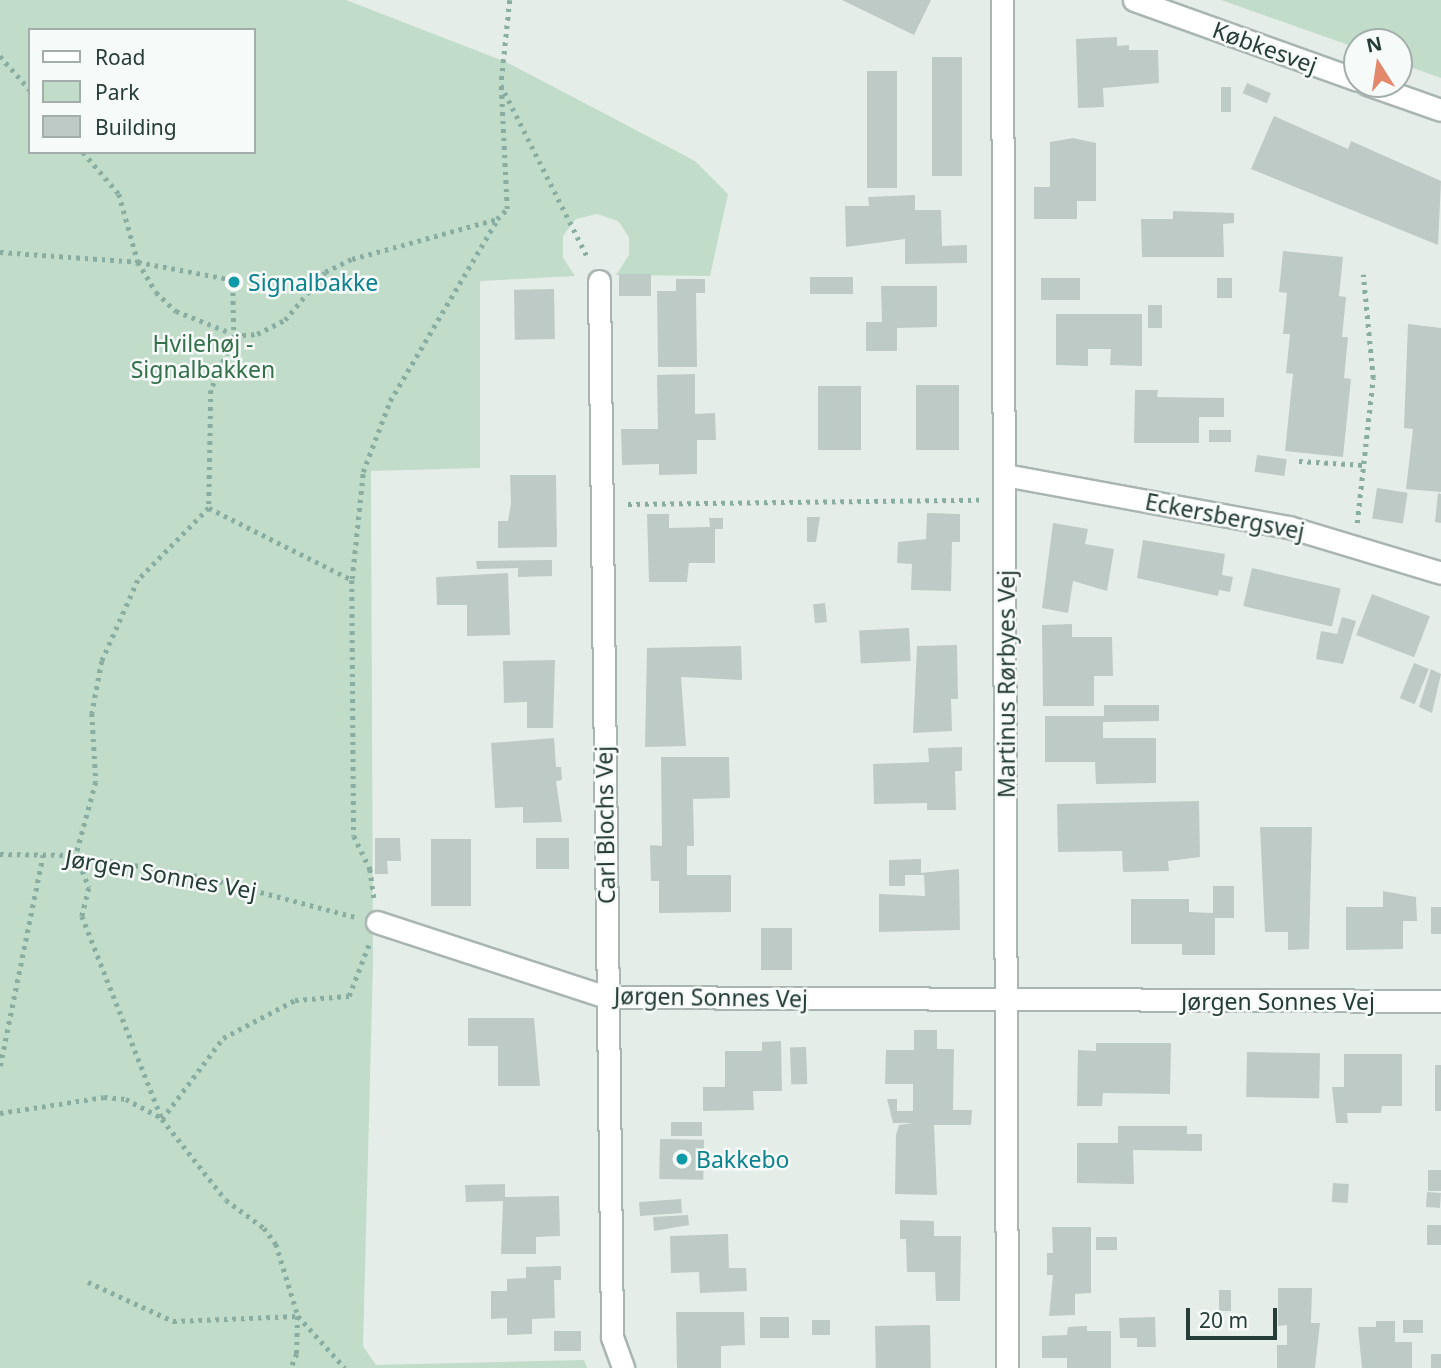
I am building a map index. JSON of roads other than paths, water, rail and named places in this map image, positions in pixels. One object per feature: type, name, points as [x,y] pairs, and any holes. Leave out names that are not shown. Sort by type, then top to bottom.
[{"type":"street","name":"Martinus Rørbyes Vej","points":[[1002,0],[1007,1368]]},
{"type":"street","name":"Købkesvej","points":[[1134,0],[1343,75]]},
{"type":"street","points":[[1407,98],[1441,110]]},
{"type":"street","name":"Carl Blochs Vej","points":[[599,281],[612,1337],[623,1368]]},
{"type":"street","name":"Eckersbergsvej","points":[[1005,475],[1289,527],[1441,573]]},
{"type":"street","name":"Jørgen Sonnes Vej","points":[[377,922],[607,997],[1441,1001]]},
{"type":"place","name":"Signalbakke","points":[[234,282]]},
{"type":"place","name":"Bakkebo","points":[[682,1159]]},
{"type":"park label","name":"Hvilehøj - Signalbakken","points":[[203,356]]}]
